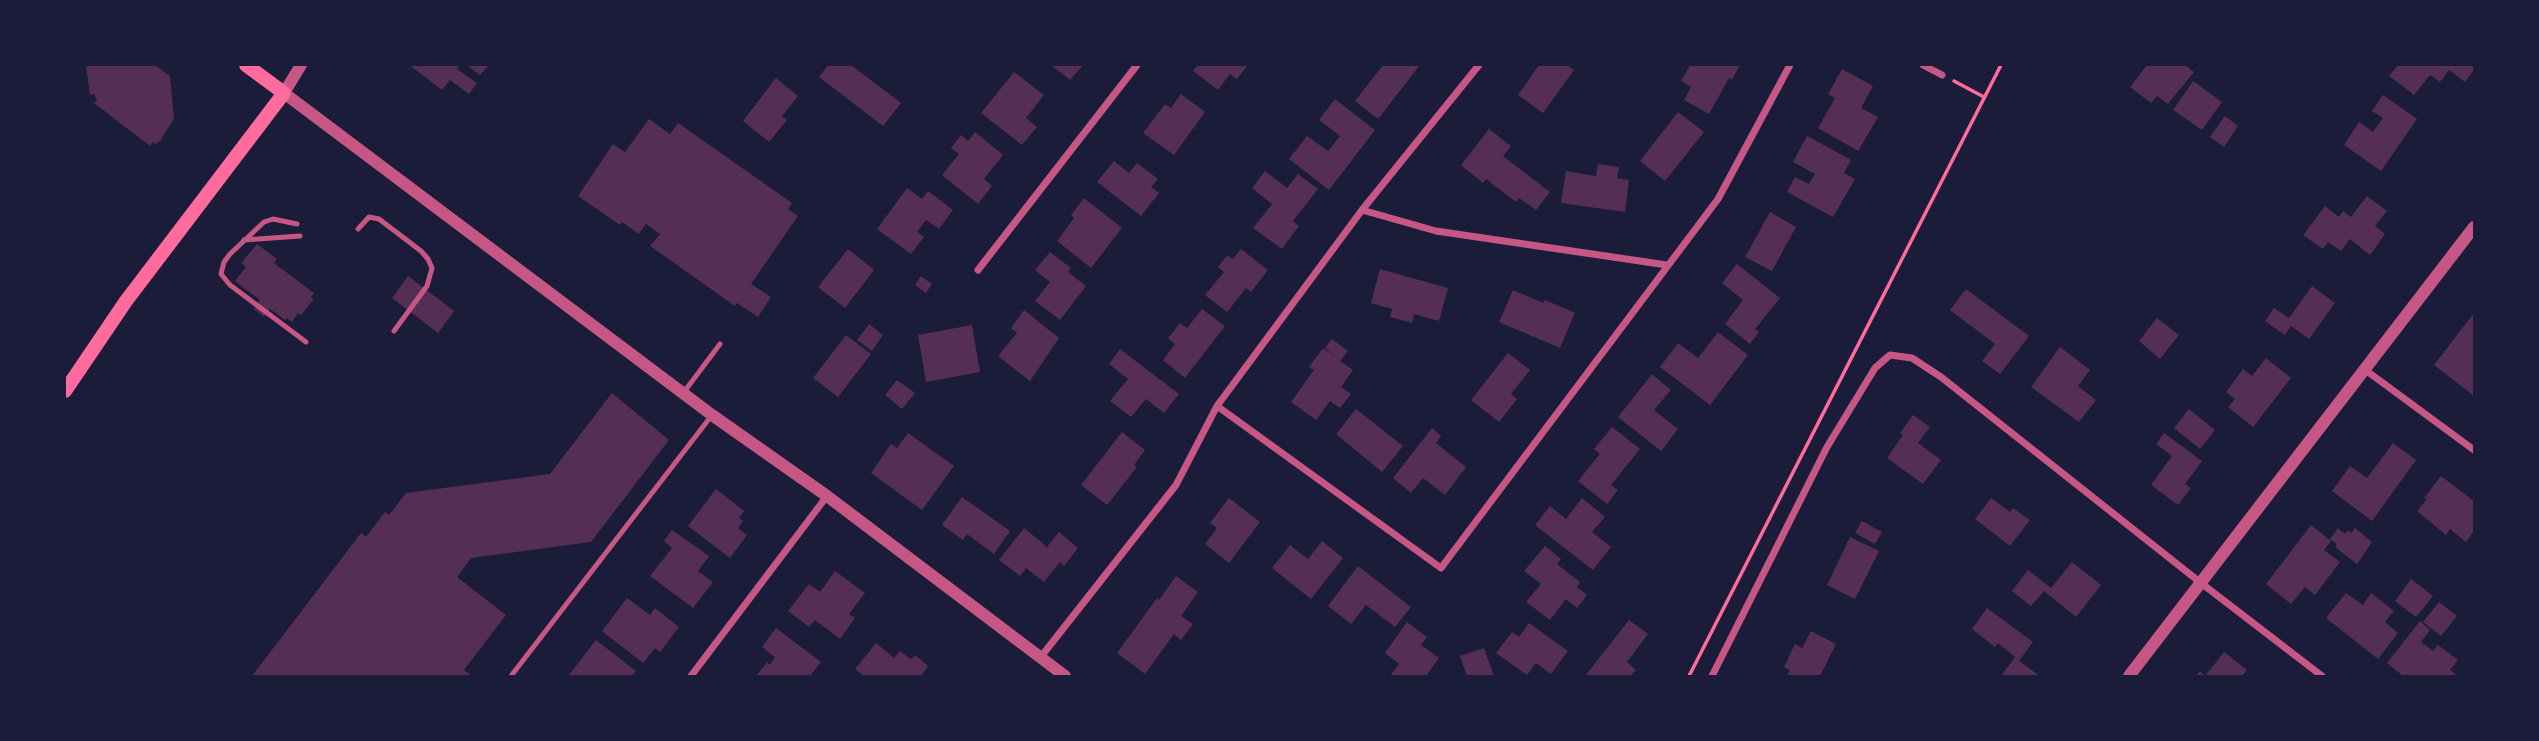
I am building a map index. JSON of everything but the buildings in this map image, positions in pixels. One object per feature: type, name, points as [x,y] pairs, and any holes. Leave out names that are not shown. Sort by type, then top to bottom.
[{"type":"main road","points":[[65,391],[121,307],[284,93],[246,65]]},
{"type":"street","points":[[301,65],[284,93],[1065,676]]},
{"type":"street","points":[[978,270],[1138,65]]},
{"type":"street","points":[[1040,658],[1177,485],[1217,406],[1362,210],[1479,65]]},
{"type":"street","points":[[1217,406],[1441,568],[1718,199],[1790,65]]},
{"type":"street","points":[[1923,65],[1942,75]]},
{"type":"street","points":[[1362,210],[1436,232],[1667,265]]},
{"type":"street","points":[[2129,676],[2474,227]]},
{"type":"street","points":[[1712,676],[1827,447],[1875,368],[1890,355],[1912,358],[1941,377],[2322,676]]},
{"type":"street","points":[[2364,369],[2474,450]]},
{"type":"street","points":[[691,676],[827,496]]},
{"type":"lane","points":[[358,229],[369,217],[379,219],[421,251],[432,268],[427,286],[394,331]]},
{"type":"lane","points":[[297,224],[273,219],[264,222],[244,240],[221,268],[223,279],[306,342]]},
{"type":"lane","points":[[244,240],[300,236]]},
{"type":"lane","points":[[683,393],[720,344]]},
{"type":"lane","points":[[511,676],[712,415]]},
{"type":"path","points":[[1689,676],[2001,65]]},
{"type":"path","points":[[1942,75],[1984,97]]}]
